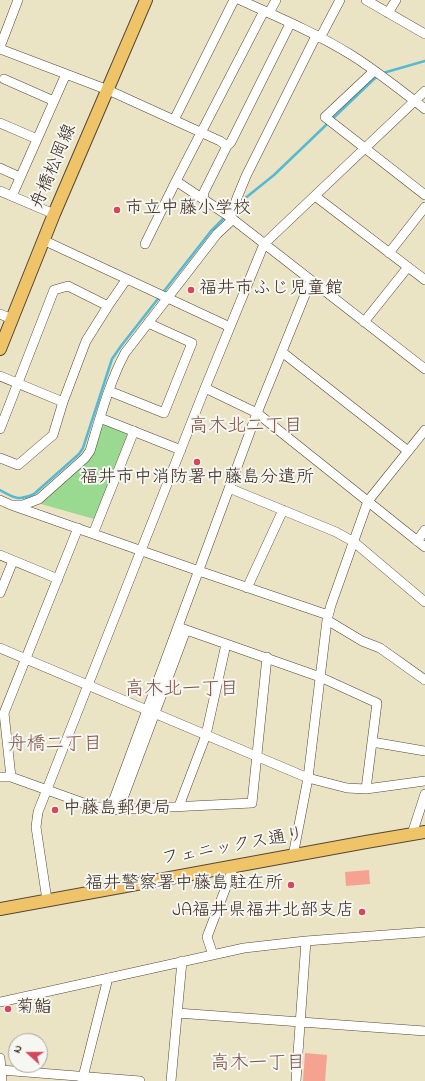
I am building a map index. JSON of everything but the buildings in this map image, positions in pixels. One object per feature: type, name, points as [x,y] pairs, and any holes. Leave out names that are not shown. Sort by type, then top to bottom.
[{"type":"main road","name":"舟橋松岡線","points":[[0,349],[43,240],[146,0]]},
{"type":"main road","name":"フェニックス通り","points":[[0,909],[425,832]]},
{"type":"street","points":[[18,0],[0,47],[108,90],[220,141],[227,146]]},
{"type":"street","points":[[174,120],[234,0]]},
{"type":"street","points":[[240,0],[318,37],[354,57],[425,109]]},
{"type":"street","points":[[145,244],[201,133],[266,12],[276,0]]},
{"type":"street","points":[[11,505],[23,505],[39,499],[85,458],[90,450],[109,391],[125,352],[231,218],[246,176],[318,37],[340,0]]},
{"type":"street","points":[[366,0],[425,34]]},
{"type":"street","points":[[388,13],[396,0]]},
{"type":"street","points":[[203,199],[204,192],[227,146],[231,142],[290,24]]},
{"type":"street","points":[[374,71],[324,117],[425,195]]},
{"type":"street","points":[[0,201],[5,193],[20,177],[66,74]]},
{"type":"street","points":[[4,79],[54,101]]},
{"type":"street","points":[[47,900],[36,826],[38,812],[205,388],[264,244],[425,91]]},
{"type":"street","points":[[0,123],[37,139]]},
{"type":"street","points":[[0,168],[20,177]]},
{"type":"street","points":[[176,181],[231,218],[425,369]]},
{"type":"street","points":[[5,193],[54,214]]},
{"type":"street","points":[[315,196],[425,280]]},
{"type":"street","points":[[389,253],[425,207]]},
{"type":"street","points":[[43,240],[126,280],[230,327]]},
{"type":"street","points":[[364,322],[408,267]]},
{"type":"street","points":[[0,458],[18,465],[54,435],[63,402],[86,341],[126,280]]},
{"type":"street","points":[[115,809],[182,629],[199,572],[229,488],[257,413],[311,280]]},
{"type":"street","points":[[0,430],[54,290],[68,286],[108,306]]},
{"type":"street","points":[[0,314],[12,319]]},
{"type":"street","points":[[109,391],[164,412],[192,343],[148,323]]},
{"type":"street","points":[[282,352],[408,451]]},
{"type":"street","points":[[0,376],[63,402]]},
{"type":"street","points":[[205,388],[257,413],[425,547]]},
{"type":"street","points":[[100,418],[181,450]]},
{"type":"street","points":[[293,856],[308,778],[328,618],[368,501],[425,430]]},
{"type":"street","points":[[93,534],[134,431]]},
{"type":"street","points":[[229,488],[336,532],[354,542],[425,602]]},
{"type":"street","points":[[0,500],[328,618],[362,641],[380,648],[425,680]]},
{"type":"street","points":[[247,588],[283,510]]},
{"type":"street","points":[[11,777],[4,713],[78,528]]},
{"type":"street","points":[[417,541],[425,530]]},
{"type":"street","points":[[0,555],[58,579]]},
{"type":"street","points":[[0,593],[13,561]]},
{"type":"street","points":[[182,629],[320,676],[376,703],[366,789]]},
{"type":"street","points":[[179,806],[206,735],[226,644]]},
{"type":"street","points":[[0,648],[308,778],[347,788],[366,789],[425,781]]},
{"type":"street","points":[[0,777],[11,777],[89,805],[115,809],[252,803],[267,658]]},
{"type":"street","points":[[372,742],[425,751]]},
{"type":"street","points":[[412,834],[425,794]]},
{"type":"street","points":[[213,955],[207,937],[234,866]]},
{"type":"street","points":[[0,1002],[244,948],[306,941],[425,932]]},
{"type":"street","points":[[296,1081],[306,941]]},
{"type":"street","points":[[171,1081],[182,961]]},
{"type":"street","points":[[83,1078],[108,978]]},
{"type":"street","points":[[177,1013],[425,1031]]},
{"type":"street","points":[[0,1058],[2,1081]]},
{"type":"street","points":[[1,1070],[83,1078],[140,1081]]},
{"type":"green space","points":[[104,424],[130,434],[94,519],[41,504],[50,492],[86,461]]},
{"type":"waterway","points":[[383,73],[425,61]]},
{"type":"waterway","points":[[238,204],[274,175],[374,79],[379,76]]},
{"type":"waterway","points":[[0,490],[17,498],[34,494],[79,454],[83,448],[112,359],[211,231],[226,216]]},
{"type":"place","name":"市立中藤小学校","points":[[117,210]]},
{"type":"place","name":"福井市ふじ児童館","points":[[191,290]]},
{"type":"place","name":"福井市中消防署中藤島分遣所","points":[[197,462]]},
{"type":"place","name":"中藤島郵便局","points":[[55,810]]},
{"type":"place","name":"福井警察署中藤島駐在所","points":[[291,885]]},
{"type":"place","name":"JA福井県福井北部支店","points":[[362,912]]},
{"type":"place","name":"菊鮨","points":[[8,1009]]},
{"type":"district","name":"高木北二丁目","points":[[246,428]]},
{"type":"district","name":"高木北一丁目","points":[[182,691]]},
{"type":"district","name":"舟橋二丁目","points":[[55,746]]},
{"type":"district","name":"高木一丁目","points":[[258,1065]]}]
